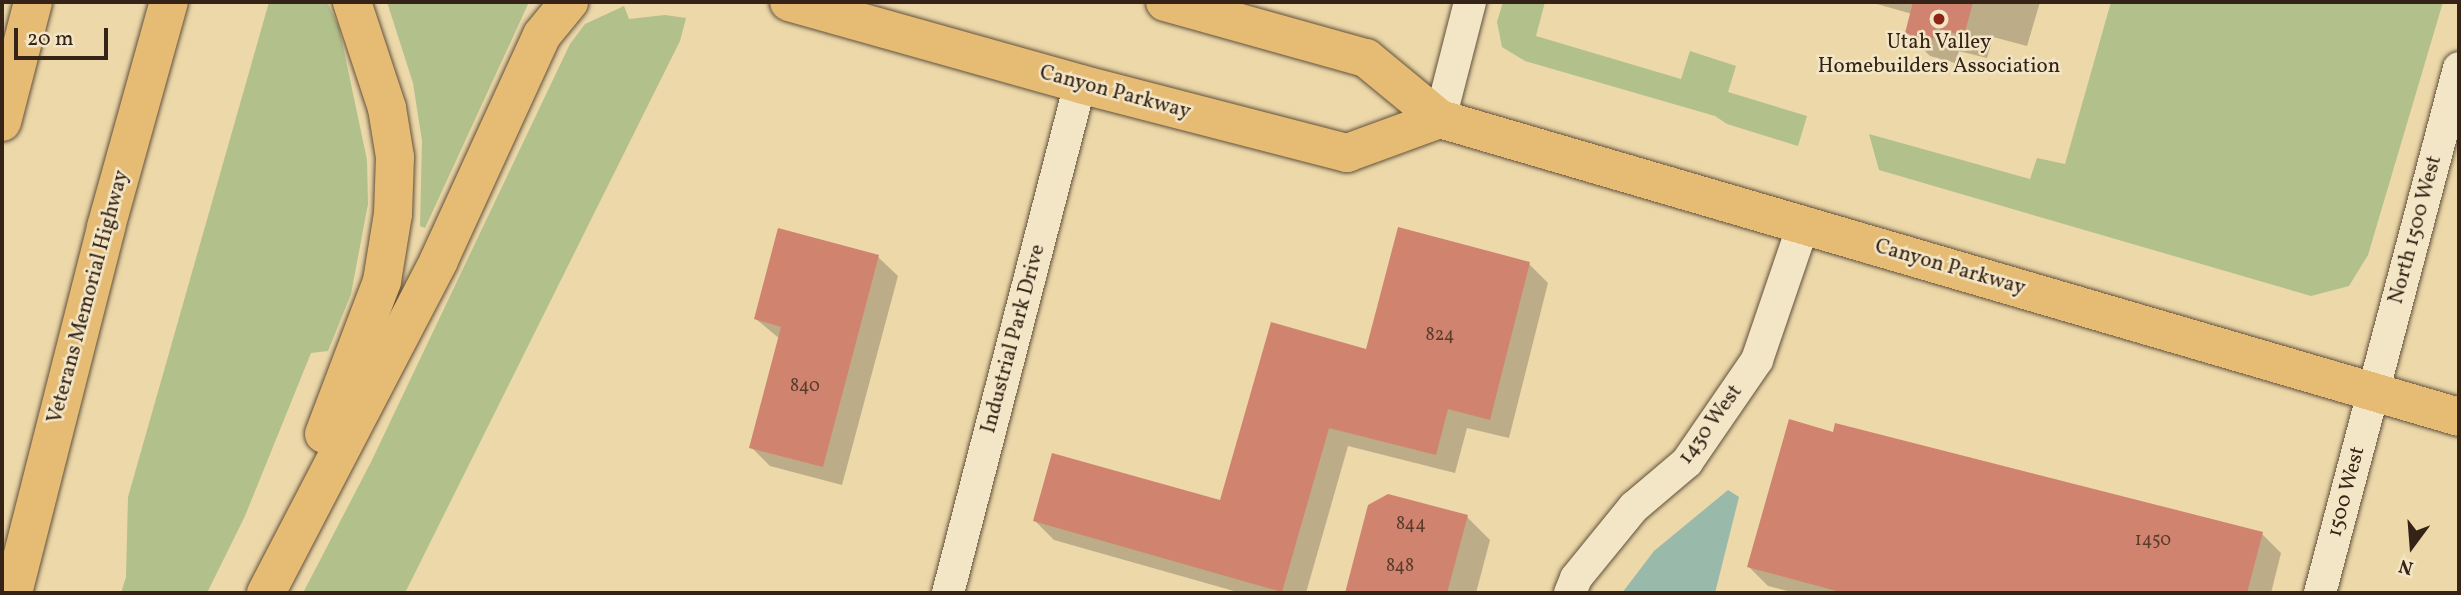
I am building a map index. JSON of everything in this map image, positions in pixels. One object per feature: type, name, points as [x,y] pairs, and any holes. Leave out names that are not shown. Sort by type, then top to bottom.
[{"type":"main road","points":[[2,122],[33,2]]},
{"type":"main road","name":"Veterans Memorial Highway","points":[[13,593],[106,228],[169,2]]},
{"type":"main road","points":[[265,593],[382,281],[393,214],[395,157],[387,108],[352,2]]},
{"type":"main road","points":[[265,593],[439,260],[542,35],[569,2]]},
{"type":"main road","name":"Canyon Parkway","points":[[789,2],[1080,84],[1347,153],[1440,119]]},
{"type":"main road","name":"Canyon Parkway","points":[[1165,2],[1366,58],[1440,119],[2459,416]]},
{"type":"street","points":[[1440,119],[1470,2]]},
{"type":"street","name":"North 1500 West","points":[[2374,391],[2459,68]]},
{"type":"street","name":"Industrial Park Drive","points":[[948,593],[1080,84]]},
{"type":"street","name":"1430 West","points":[[1570,593],[1576,578],[1634,507],[1687,462],[1757,360],[1803,226]]},
{"type":"street","name":"1500 West","points":[[2320,593],[2374,391]]},
{"type":"green space","points":[[269,2],[327,2],[339,27],[367,160],[368,204],[351,294],[328,351],[311,353],[245,516],[207,593],[121,593],[126,577],[128,497]]},
{"type":"green space","points":[[387,2],[529,2],[425,228],[420,226],[422,141],[413,83]]},
{"type":"green space","points":[[1503,2],[1545,2],[1536,36],[1681,79],[1690,51],[1736,66],[1728,92],[1807,116],[1798,146],[1727,124],[1715,116],[1525,61],[1502,47],[1497,22]]},
{"type":"green space","points":[[2111,2],[2443,2],[2368,255],[2349,286],[2311,296],[1879,170],[1869,134],[2030,179],[2037,158],[2065,164]]},
{"type":"green space","points":[[624,6],[629,19],[665,15],[686,18],[680,41],[405,593],[303,593],[372,460],[570,44],[585,24]]},
{"type":"shaded area","points":[[1728,490],[1739,497],[1715,593],[1622,593],[1654,551]]},
{"type":"building","name":"Utah Valley Homebuilders Association","points":[[1913,2],[1973,2],[1964,36],[1936,28],[1932,41],[1905,33]]},
{"type":"building","points":[[1398,227],[1530,262],[1490,420],[1448,409],[1436,455],[1329,428],[1282,592],[1033,521],[1052,453],[1220,500],[1271,322],[1366,349]]},
{"type":"building","points":[[778,228],[879,255],[823,467],[749,448],[781,327],[754,319]]},
{"type":"building","points":[[1789,419],[1833,432],[1835,423],[2263,532],[2247,593],[1844,593],[1747,567]]},
{"type":"building","points":[[1388,494],[1468,515],[1447,593],[1345,593],[1368,505]]},
{"type":"place","name":"Utah Valley Homebuilders Association","points":[[1939,19]]}]
